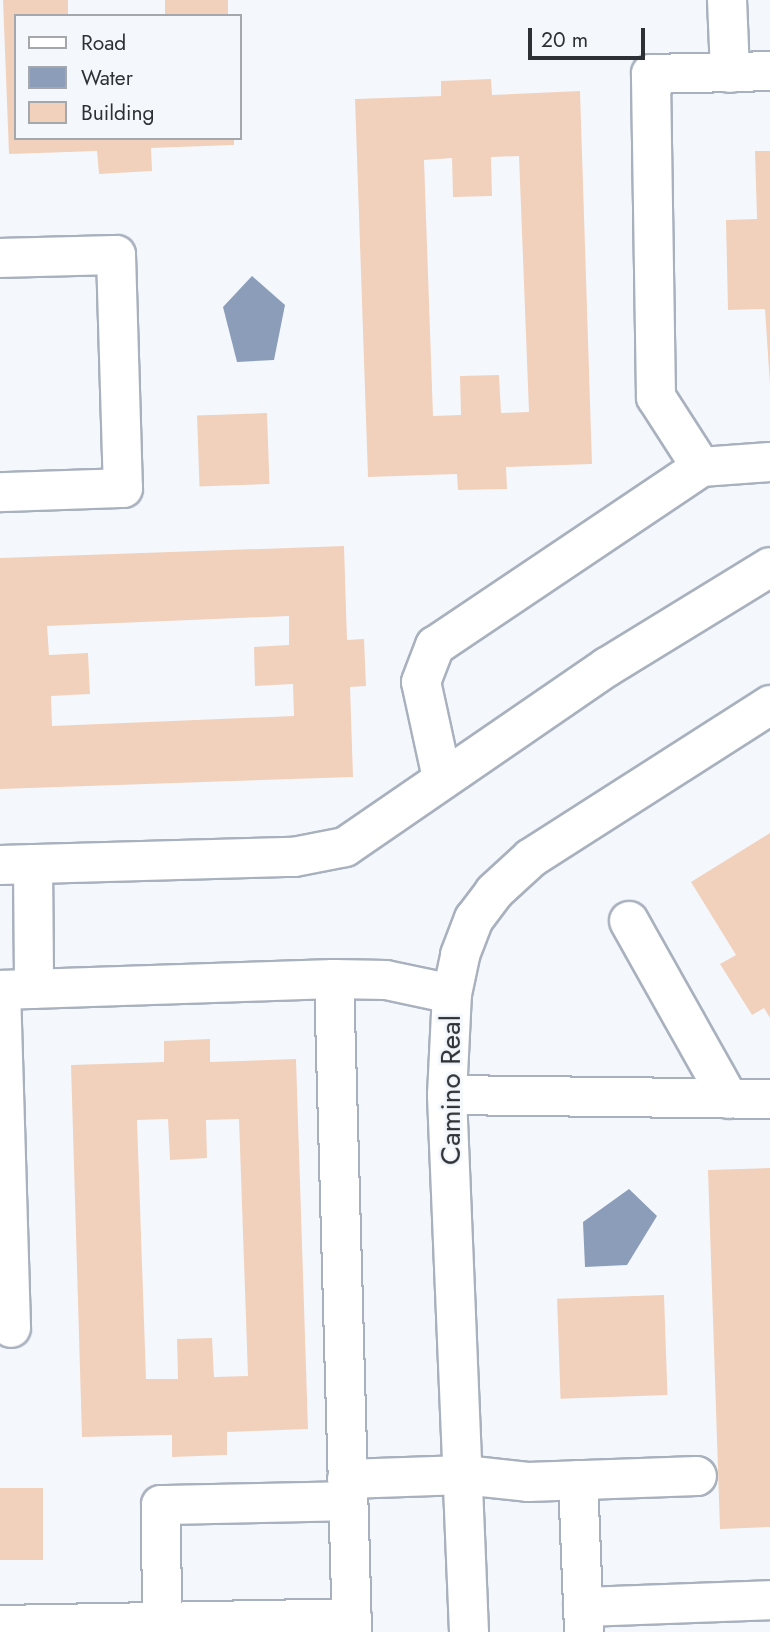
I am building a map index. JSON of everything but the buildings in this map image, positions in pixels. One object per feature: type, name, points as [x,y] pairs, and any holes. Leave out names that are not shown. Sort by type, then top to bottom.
[{"type":"street","points":[[727,0],[730,73]]},
{"type":"street","points":[[701,467],[656,397],[651,74],[770,71]]},
{"type":"street","points":[[0,258],[116,254],[123,488],[0,492]]},
{"type":"street","points":[[442,778],[421,682],[435,646],[701,467],[770,462]]},
{"type":"street","points":[[10,1328],[12,990],[16,864],[320,855],[370,833],[442,778],[607,667],[770,567]]},
{"type":"street","name":"Camino Real","points":[[469,1632],[447,1095],[452,994],[474,919],[508,877],[568,833],[770,705]]},
{"type":"street","points":[[629,920],[729,1099]]},
{"type":"street","points":[[12,990],[334,979],[386,980],[452,994]]},
{"type":"street","points":[[0,1625],[352,1625],[334,979]]},
{"type":"street","points":[[447,1095],[770,1099]]},
{"type":"street","points":[[162,1624],[161,1505],[348,1490],[464,1475],[528,1482],[696,1476]]},
{"type":"street","points":[[578,1480],[584,1620],[770,1600]]},
{"type":"water","points":[[252,276],[285,305],[274,360],[237,362],[223,307]]},
{"type":"water","points":[[629,1189],[657,1216],[627,1265],[585,1267],[583,1222]]}]
